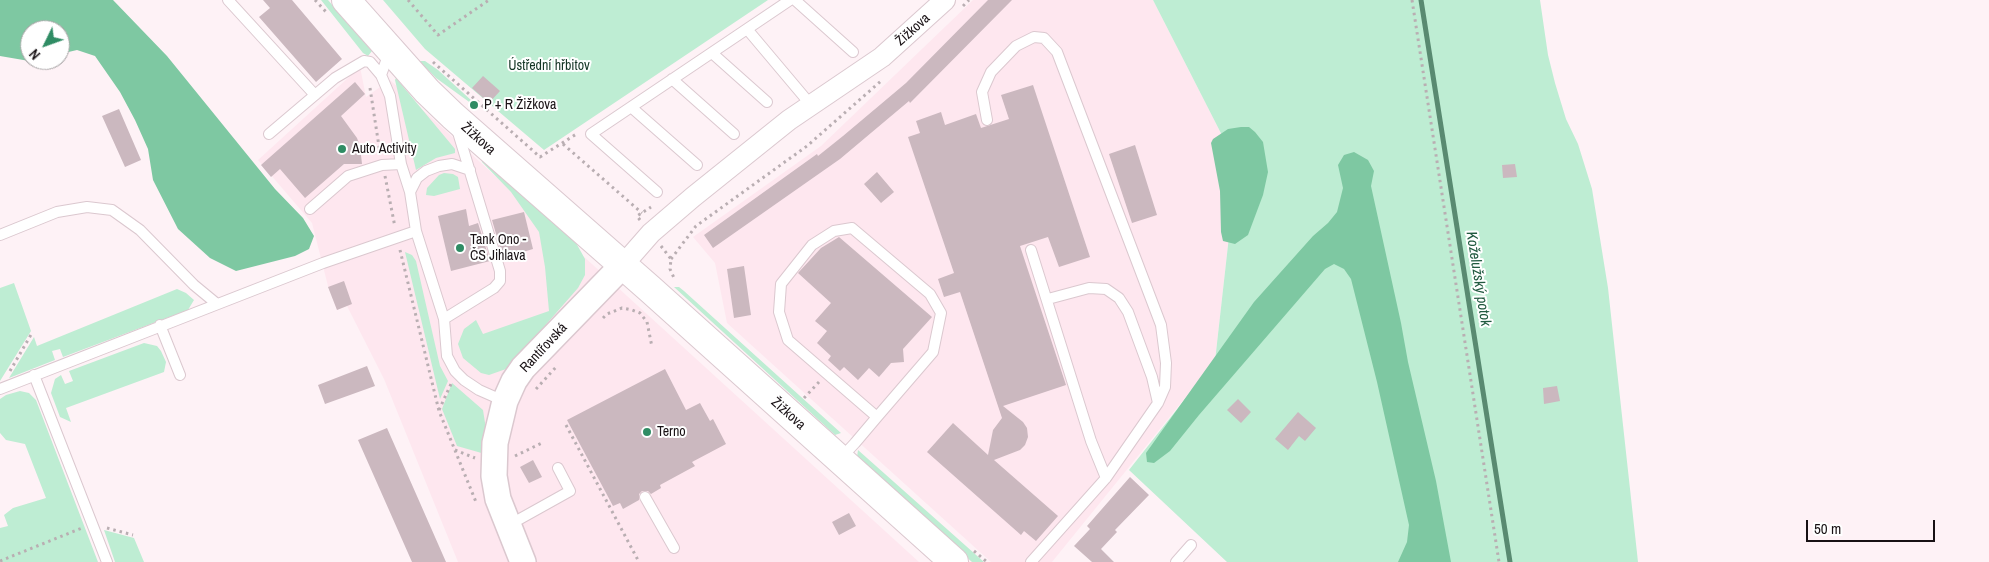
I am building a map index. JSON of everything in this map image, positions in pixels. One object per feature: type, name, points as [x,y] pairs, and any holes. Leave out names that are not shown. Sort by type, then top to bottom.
[{"type":"main road","name":"Žižkova","points":[[337,7],[386,63],[453,116],[623,265],[839,460],[963,555]]},
{"type":"street","name":"Žižkova","points":[[623,265],[651,233],[789,120],[882,57],[945,0]]},
{"type":"street","name":"Rantířovská","points":[[523,562],[498,499],[494,461],[495,443],[505,401],[514,381],[523,368],[623,265]]},
{"type":"lane","points":[[228,0],[314,95]]},
{"type":"lane","points":[[657,192],[591,134],[790,0]]},
{"type":"lane","points":[[795,0],[853,52]]},
{"type":"lane","points":[[747,28],[811,105]]},
{"type":"lane","points":[[988,120],[982,92],[990,72],[1020,43],[1034,37],[1044,38],[1057,52],[1161,325],[1166,362],[1165,387],[1158,403],[1106,478],[1031,562]]},
{"type":"lane","points":[[712,53],[767,102]]},
{"type":"lane","points":[[269,134],[335,78],[364,61],[386,63],[401,164],[410,192],[416,231],[444,319],[447,356],[464,380],[479,390],[505,401]]},
{"type":"lane","points":[[672,79],[734,134]]},
{"type":"lane","points":[[631,107],[696,165]]},
{"type":"lane","points":[[444,319],[494,288],[500,281],[500,271],[453,116]]},
{"type":"lane","points":[[310,210],[348,176],[382,165],[401,164]]},
{"type":"lane","points":[[410,192],[418,178],[439,166],[452,164],[470,170]]},
{"type":"lane","points":[[0,235],[57,212],[86,207],[112,210],[140,230],[194,285],[217,304]]},
{"type":"lane","points":[[839,460],[877,417],[933,352],[941,313],[930,294],[852,228],[834,231],[812,245],[781,284],[779,312],[788,340],[877,417]]},
{"type":"lane","points":[[0,389],[160,325],[397,236],[416,231]]},
{"type":"lane","points":[[1031,250],[1091,440],[1106,478]]},
{"type":"lane","points":[[1048,299],[1088,288],[1106,289],[1119,298],[1128,312],[1152,377],[1158,403]]},
{"type":"lane","points":[[160,325],[180,375]]},
{"type":"lane","points":[[34,376],[106,562]]},
{"type":"lane","points":[[508,525],[570,491],[558,468]]},
{"type":"lane","points":[[645,497],[674,548]]},
{"type":"lane","points":[[1176,562],[1191,545]]},
{"type":"path","points":[[316,0],[337,7]]},
{"type":"path","points":[[408,0],[438,35],[489,0]]},
{"type":"path","points":[[1412,0],[1499,562]]},
{"type":"path","points":[[428,58],[540,157]]},
{"type":"path","points":[[364,61],[371,89],[382,165],[397,236],[439,411],[470,486]]},
{"type":"path","points":[[680,284],[673,278],[670,269],[671,259],[696,226],[807,146],[830,125]]},
{"type":"path","points":[[563,144],[642,213]]},
{"type":"path","points":[[637,216],[671,259]]},
{"type":"path","points":[[600,321],[607,314],[622,308],[640,313],[647,322],[652,346]]},
{"type":"path","points":[[9,372],[32,333]]},
{"type":"path","points":[[532,393],[561,362]]},
{"type":"path","points":[[439,411],[456,371]]},
{"type":"path","points":[[797,392],[811,404]]},
{"type":"path","points":[[566,425],[639,562]]},
{"type":"path","points":[[454,450],[479,460]]},
{"type":"path","points":[[512,451],[513,457]]},
{"type":"path","points":[[0,561],[92,524],[132,535]]},
{"type":"path","points":[[963,555],[987,562]]},
{"type":"shaded area","points":[[973,0],[1153,0],[1229,149],[1236,174],[1215,361],[1052,562],[991,562],[727,323],[715,263],[693,237],[821,146]]},
{"type":"shaded area","points":[[360,67],[366,97],[390,80],[919,562],[458,562],[384,379],[347,306],[337,310],[328,286],[312,223],[258,160]]},
{"type":"green space","points":[[0,0],[113,0],[167,56],[275,189],[303,218],[314,236],[309,249],[295,256],[236,271],[210,258],[178,229],[153,180],[148,149],[120,92],[95,56],[77,50],[70,52],[70,20],[20,20],[20,59],[0,56]]},
{"type":"green space","points":[[321,0],[328,0],[372,51],[368,56],[363,53]]},
{"type":"green space","name":"Ústřední hřbitov","points":[[383,0],[768,0],[544,150],[425,49]]},
{"type":"green space","points":[[1153,0],[1540,0],[1548,55],[1555,83],[1566,119],[1578,144],[1592,189],[1608,288],[1638,562],[1227,562],[1129,470],[1215,361],[1236,174],[1229,149]]},
{"type":"green space","points":[[419,61],[425,61],[438,70],[472,101],[472,104],[436,78]]},
{"type":"green space","points":[[396,78],[455,149],[455,153],[436,158],[416,170]]},
{"type":"green space","points":[[1249,127],[1263,142],[1268,172],[1263,195],[1248,235],[1235,244],[1223,241],[1220,191],[1211,143],[1213,139],[1228,129]]},
{"type":"green space","points":[[1354,152],[1368,160],[1374,171],[1371,186],[1408,362],[1436,481],[1451,562],[1398,562],[1407,542],[1409,525],[1377,382],[1351,279],[1344,269],[1334,264],[1325,269],[1170,451],[1154,463],[1147,462],[1146,453],[1254,302],[1337,212],[1343,188],[1338,165],[1344,155]]},
{"type":"green space","points":[[481,157],[575,241],[585,259],[585,275],[578,288],[506,369],[489,375],[481,373],[463,358],[458,344],[464,329],[476,320],[483,334],[549,311],[545,267],[539,232],[511,192],[482,162]]},
{"type":"green space","points":[[444,173],[453,174],[458,177],[460,189],[434,196],[426,195],[427,188],[439,175]]},
{"type":"green space","points":[[405,252],[412,255],[416,261],[440,366],[448,381],[440,399]]},
{"type":"green space","points":[[14,283],[31,331],[0,381],[0,288]]},
{"type":"green space","points":[[674,287],[679,287],[684,291],[841,433],[835,435]]},
{"type":"green space","points":[[177,289],[186,293],[194,300],[188,310],[63,357],[60,349],[52,351],[55,360],[9,378],[34,337],[37,346]]},
{"type":"green space","points":[[144,343],[157,346],[161,351],[166,362],[164,372],[66,408],[71,422],[60,417],[51,393],[55,379],[61,375],[65,384],[73,381],[69,371]]},
{"type":"green space","points":[[452,383],[483,410],[486,429],[485,454],[457,446],[442,409]]},
{"type":"green space","points":[[20,391],[29,393],[36,400],[98,562],[0,562],[0,528],[8,526],[4,515],[13,508],[46,498],[25,444],[6,440],[0,433],[0,399]]},
{"type":"green space","points":[[858,450],[984,562],[972,562],[859,462],[857,457]]},
{"type":"green space","points":[[104,530],[134,538],[144,562],[115,562]]},
{"type":"building","points":[[263,0],[292,0],[342,59],[316,82],[259,17],[270,8]]},
{"type":"building","points":[[988,0],[1012,0],[910,103],[909,101],[840,159],[713,248],[704,235],[817,154],[818,156],[843,136],[906,83]]},
{"type":"building","points":[[483,76],[500,91],[489,103],[472,88]]},
{"type":"building","points":[[355,82],[365,94],[341,116],[357,138],[362,164],[344,164],[305,198],[280,169],[271,177],[261,165]]},
{"type":"building","points":[[1033,85],[1090,257],[1059,267],[1048,237],[1020,246],[1066,385],[1003,406],[1023,422],[1027,428],[1028,437],[1025,445],[1020,450],[994,460],[1058,516],[1036,541],[1024,531],[1021,535],[927,452],[953,423],[988,455],[993,430],[1002,418],[960,292],[944,297],[938,279],[954,273],[908,137],[920,133],[916,121],[941,112],[945,125],[976,114],[981,128],[1009,119],[1001,95]]},
{"type":"building","points":[[119,109],[141,160],[125,167],[102,116]]},
{"type":"building","points":[[1135,145],[1157,215],[1132,223],[1109,154]]},
{"type":"building","points":[[1515,164],[1517,177],[1503,178],[1502,165]]},
{"type":"building","points":[[877,172],[894,192],[881,203],[864,184]]},
{"type":"building","points":[[466,209],[469,226],[478,223],[490,261],[451,271],[438,216]]},
{"type":"building","points":[[524,212],[533,249],[503,258],[492,220]]},
{"type":"building","points":[[839,237],[932,317],[903,349],[904,362],[891,363],[879,377],[869,368],[858,380],[844,367],[840,371],[828,360],[831,356],[817,343],[827,331],[815,321],[831,303],[798,273],[821,248]]},
{"type":"building","points":[[744,266],[751,315],[734,318],[727,269]]},
{"type":"building","points":[[344,281],[352,304],[337,310],[328,287]]},
{"type":"building","points":[[367,366],[375,386],[325,404],[318,385]]},
{"type":"building","name":"Terno","points":[[665,369],[686,410],[700,403],[710,421],[713,419],[726,444],[692,462],[695,466],[660,485],[661,488],[651,494],[648,491],[642,491],[639,494],[639,500],[623,509],[620,503],[613,506],[567,420]]},
{"type":"building","points":[[1557,386],[1560,401],[1544,404],[1543,388]]},
{"type":"building","points":[[1238,399],[1251,412],[1241,423],[1227,410]]},
{"type":"building","points":[[1298,412],[1316,428],[1305,441],[1299,436],[1288,450],[1275,439]]},
{"type":"building","points":[[387,428],[446,562],[412,562],[358,440]]},
{"type":"building","points":[[533,460],[542,477],[529,483],[520,467]]},
{"type":"building","points":[[1130,477],[1149,495],[1115,530],[1117,532],[1101,549],[1114,562],[1092,562],[1074,546],[1090,529],[1087,526]]},
{"type":"building","points":[[849,513],[856,526],[839,535],[832,522]]},
{"type":"waterway","name":"Koželužský potok","points":[[1421,0],[1510,562]]},
{"type":"place","name":"P + R Žižkova","points":[[474,105]]},
{"type":"place","name":"Auto Activity","points":[[342,149]]},
{"type":"place","name":"Tank Ono - ČS Jihlava","points":[[460,248]]},
{"type":"place","name":"Terno","points":[[647,432]]}]
